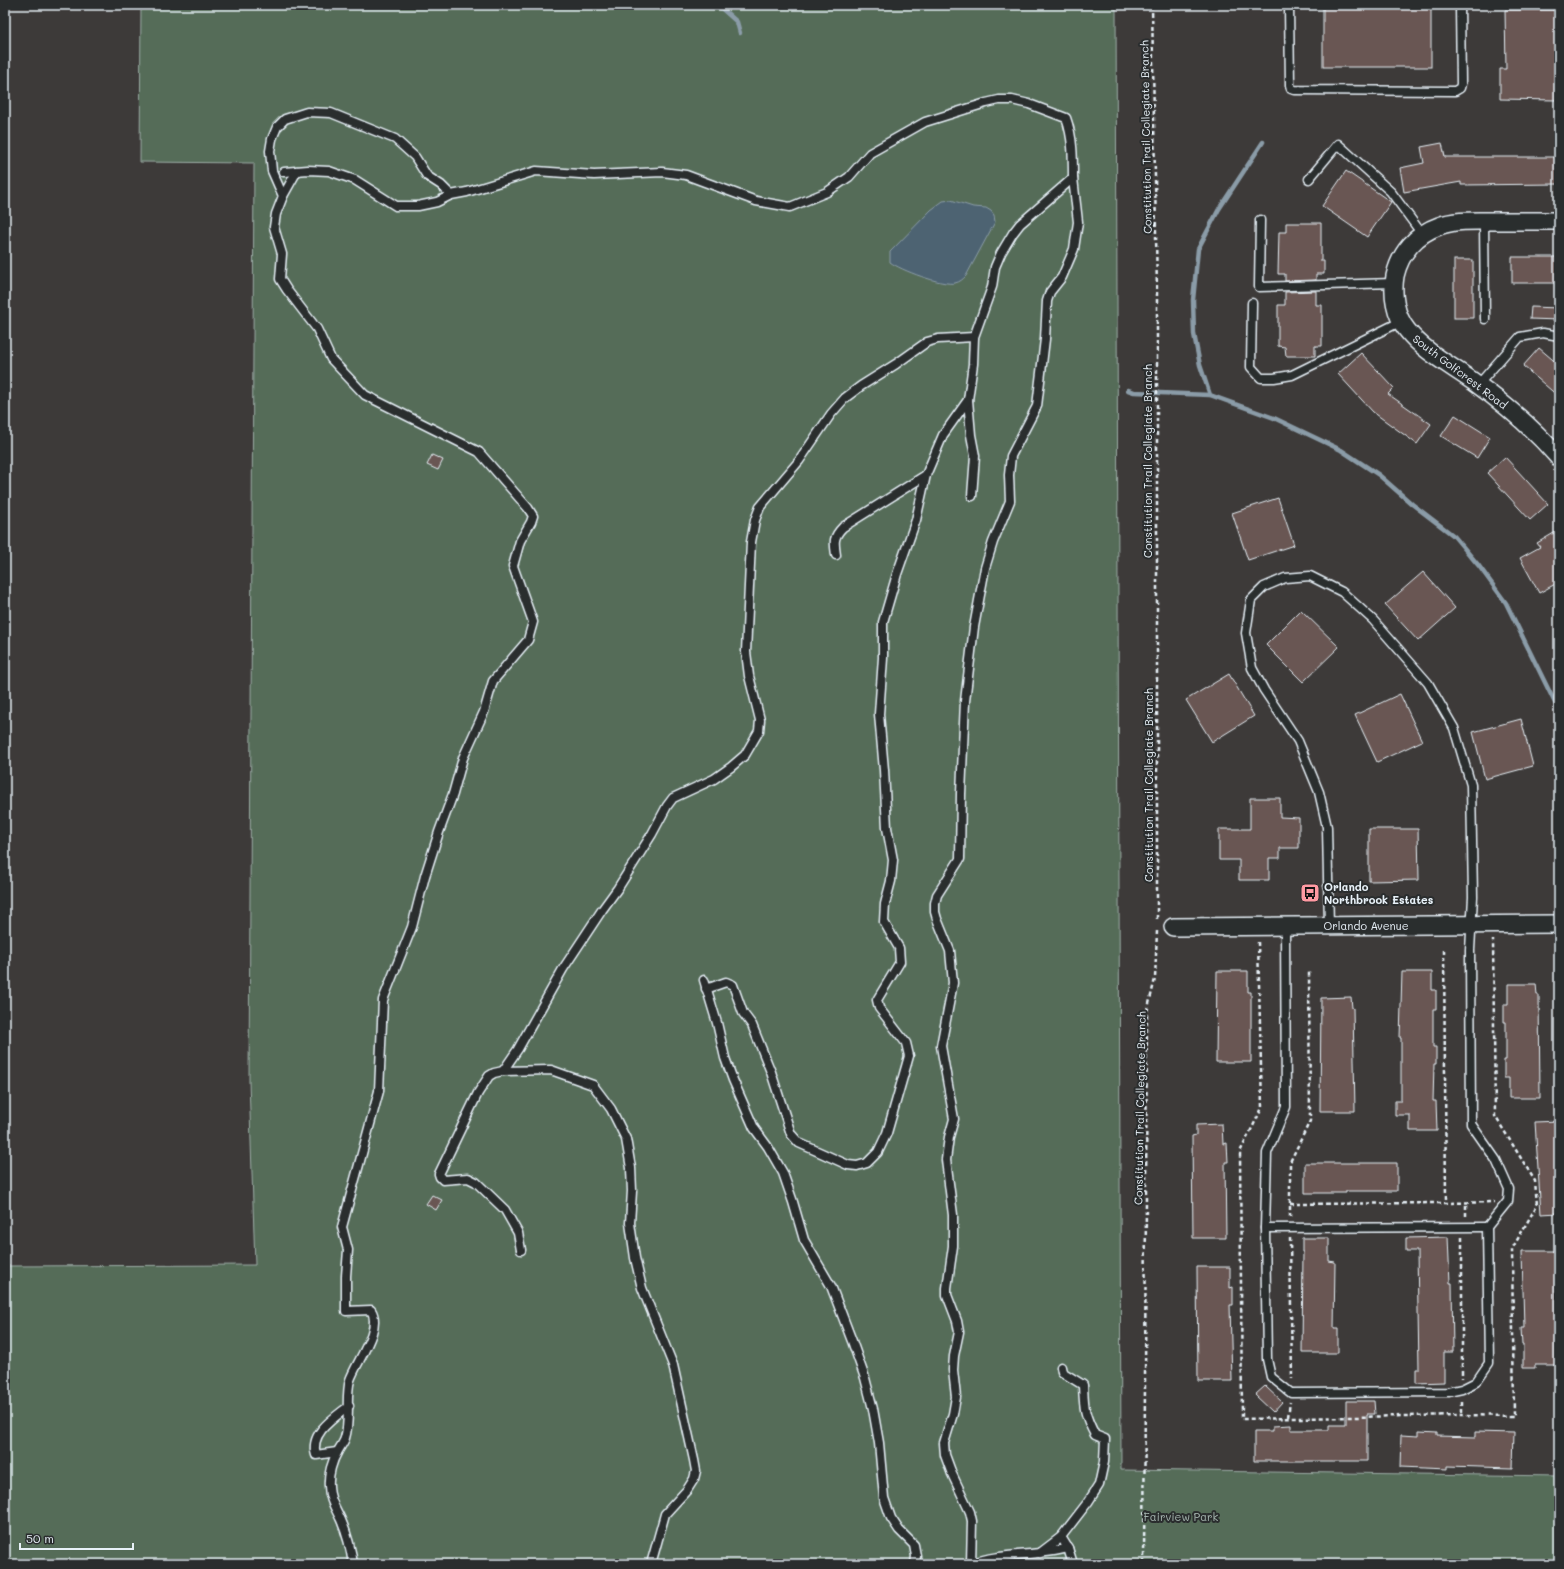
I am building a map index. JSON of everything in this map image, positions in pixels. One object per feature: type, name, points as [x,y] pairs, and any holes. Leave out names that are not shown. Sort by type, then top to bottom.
[{"type":"street","points":[[1394,288],[1398,265],[1404,253],[1422,234],[1439,226],[1452,223],[1484,221],[1559,221]]},
{"type":"street","name":"South Golfcrest Road","points":[[1394,288],[1396,307],[1406,330],[1434,355],[1494,396],[1526,424],[1559,458]]},
{"type":"street","name":"Orlando Avenue","points":[[1173,927],[1470,926],[1559,924]]},
{"type":"lane","points":[[1289,5],[1291,89],[1455,91],[1460,88],[1461,84],[1460,5]]},
{"type":"lane","points":[[284,172],[329,171],[355,180],[396,206],[418,206],[437,202],[451,195],[467,192],[536,171],[594,175],[662,172],[686,175],[756,201],[790,207],[827,192],[849,177],[870,153],[925,122],[999,100],[1012,100],[1029,104],[1066,118],[1073,152],[1073,178],[1078,222],[1074,250],[1062,277],[1050,292],[1047,302],[1045,339],[1037,406],[1011,456],[1009,475],[1010,501],[993,542],[985,568],[974,627],[965,701],[960,859],[937,895],[935,912],[950,951],[953,983],[941,1046],[954,1119],[948,1137],[946,1160],[953,1216],[952,1251],[947,1288],[959,1332],[953,1370],[956,1397],[953,1414],[944,1443],[945,1455],[952,1474],[970,1512],[972,1521],[970,1564],[1001,1556],[1040,1553],[1068,1548]]},
{"type":"lane","points":[[282,196],[272,171],[270,151],[272,139],[277,127],[285,119],[307,112],[331,113],[395,139],[415,157],[427,176],[441,185],[451,195]]},
{"type":"lane","points":[[1309,179],[1338,144],[1391,192],[1422,234]]},
{"type":"lane","points":[[297,171],[282,196],[276,214],[274,227],[282,254],[280,278],[287,290],[317,329],[331,358],[365,394],[479,452],[528,508],[533,516],[520,541],[513,566],[533,622],[528,640],[493,681],[484,712],[463,758],[453,794],[439,832],[412,927],[383,1000],[379,1091],[342,1227],[348,1250],[346,1311],[371,1310],[374,1314],[373,1329],[367,1347],[352,1375],[349,1386],[349,1406],[345,1438],[337,1452],[331,1468],[329,1486],[333,1506],[341,1521],[350,1545],[353,1564]]},
{"type":"lane","points":[[972,496],[975,456],[971,435],[968,400],[976,333],[992,287],[995,267],[1001,253],[1013,233],[1032,212],[1073,178]]},
{"type":"lane","points":[[1260,220],[1259,287],[1394,288]]},
{"type":"lane","points":[[1484,221],[1485,319]]},
{"type":"lane","points":[[1252,302],[1251,367],[1261,378],[1274,378],[1292,375],[1402,321]]},
{"type":"lane","points":[[503,1070],[529,1030],[563,969],[618,888],[673,798],[680,793],[714,779],[731,767],[745,755],[759,730],[760,720],[749,676],[746,652],[751,542],[755,520],[760,507],[799,461],[831,414],[845,398],[927,342],[976,333]]},
{"type":"lane","points":[[1478,385],[1520,337],[1543,333],[1559,336]]},
{"type":"lane","points":[[706,989],[726,982],[733,985],[743,1013],[752,1025],[772,1072],[791,1134],[799,1143],[848,1165],[857,1166],[867,1162],[878,1152],[887,1133],[908,1056],[906,1043],[879,1008],[877,1000],[900,962],[899,948],[884,922],[885,904],[891,882],[893,860],[887,828],[879,714],[883,658],[883,622],[897,574],[916,520],[926,475],[943,435],[968,400]]},
{"type":"lane","points":[[836,555],[834,542],[836,534],[843,527],[926,475]]},
{"type":"lane","points":[[1285,927],[1286,1106],[1267,1153],[1267,1359],[1271,1377],[1291,1393],[1448,1392],[1476,1382],[1489,1363],[1487,1226],[1508,1201],[1509,1189],[1496,1160],[1471,1124],[1470,926],[1473,897],[1471,785],[1454,728],[1428,684],[1373,620],[1342,592],[1310,576],[1285,578],[1264,587],[1251,600],[1246,633],[1252,668],[1264,690],[1298,741],[1320,792],[1328,827],[1329,926]]},
{"type":"lane","points":[[704,980],[717,1022],[725,1058],[733,1080],[754,1128],[768,1147],[783,1173],[804,1240],[831,1286],[852,1341],[874,1409],[884,1498],[891,1518],[899,1530],[914,1545],[916,1556],[915,1564]]},
{"type":"lane","points":[[521,1250],[518,1233],[505,1210],[476,1182],[468,1178],[446,1180],[440,1177],[440,1171],[454,1147],[478,1093],[489,1076],[503,1070],[551,1070],[593,1085],[611,1109],[626,1139],[631,1168],[632,1190],[630,1223],[635,1258],[642,1288],[673,1365],[696,1471],[694,1479],[687,1490],[665,1514],[651,1564]]},
{"type":"lane","points":[[1266,1228],[1487,1226]]},
{"type":"lane","points":[[1040,1553],[1061,1537],[1088,1502],[1099,1485],[1104,1462],[1105,1438],[1095,1435],[1088,1421],[1084,1409],[1083,1385],[1062,1372],[1061,1367]]},
{"type":"lane","points":[[337,1452],[316,1455],[314,1442],[318,1433],[349,1406]]},
{"type":"lane","points":[[1061,1537],[1068,1548],[1073,1564]]},
{"type":"path","name":"Constitution Trail Collegiate Branch","points":[[1144,1564],[1147,1012],[1155,979],[1157,954],[1157,292],[1152,5]]},
{"type":"path","points":[[1444,950],[1446,1203]]},
{"type":"path","points":[[1288,1417],[1291,1393],[1290,1162],[1310,1121],[1309,972]]},
{"type":"path","points":[[1290,1204],[1466,1203],[1508,1201]]},
{"type":"path","points":[[1462,1415],[1462,1239],[1466,1203]]},
{"type":"green space","name":"Fairview Park","points":[[141,5],[1116,5],[1121,1470],[1559,1476],[1559,1564],[5,1564],[5,1266],[255,1265],[249,1081],[254,163],[140,162]]},
{"type":"water","points":[[951,200],[973,207],[986,208],[994,215],[995,222],[966,276],[955,283],[941,282],[912,273],[890,262],[890,252],[931,210],[943,201]]},
{"type":"building","points":[[1323,5],[1431,5],[1431,67],[1323,67]]},
{"type":"building","points":[[1505,10],[1559,10],[1559,55],[1556,55],[1556,100],[1500,99],[1500,69],[1506,69]]},
{"type":"building","points":[[1442,143],[1445,157],[1559,157],[1559,184],[1461,185],[1461,182],[1404,192],[1400,168],[1424,163],[1421,147]]},
{"type":"building","points":[[1346,171],[1391,202],[1367,237],[1322,206]]},
{"type":"building","points":[[1286,223],[1321,223],[1321,261],[1324,261],[1324,274],[1316,274],[1316,280],[1285,281],[1285,274],[1278,274],[1279,232],[1286,232]]},
{"type":"building","points":[[1512,257],[1559,257],[1559,283],[1512,283]]},
{"type":"building","points":[[1454,260],[1473,260],[1473,318],[1454,318]]},
{"type":"building","points":[[1316,291],[1316,305],[1322,305],[1322,346],[1315,346],[1315,356],[1286,356],[1285,347],[1278,346],[1278,305],[1285,305],[1285,292]]},
{"type":"building","points":[[1531,307],[1559,308],[1559,320],[1530,319]]},
{"type":"building","points":[[1539,348],[1559,365],[1559,397],[1523,366]]},
{"type":"building","points":[[1361,353],[1394,388],[1388,394],[1431,424],[1417,444],[1373,412],[1338,374]]},
{"type":"building","points":[[1455,415],[1490,437],[1477,458],[1441,436]]},
{"type":"building","points":[[432,455],[443,460],[438,470],[427,465]]},
{"type":"building","points":[[1505,457],[1548,504],[1530,520],[1487,473]]},
{"type":"building","points":[[1278,498],[1294,545],[1248,560],[1232,513]]},
{"type":"building","points":[[1559,530],[1559,582],[1539,593],[1520,558],[1540,547],[1537,543]]},
{"type":"building","points":[[1423,572],[1455,608],[1418,641],[1385,605]]},
{"type":"building","points":[[1301,610],[1339,647],[1303,682],[1266,645]]},
{"type":"building","points":[[1229,674],[1254,716],[1212,742],[1186,700]]},
{"type":"building","points":[[1400,694],[1422,741],[1377,762],[1355,715]]},
{"type":"building","points":[[1521,719],[1533,766],[1485,779],[1473,732]]},
{"type":"building","points":[[1250,798],[1280,798],[1280,817],[1299,818],[1299,848],[1280,848],[1280,858],[1269,858],[1269,880],[1239,880],[1239,860],[1219,860],[1219,829],[1250,829]]},
{"type":"building","points":[[1369,829],[1418,829],[1419,880],[1369,881]]},
{"type":"building","points":[[1217,971],[1248,971],[1248,992],[1251,992],[1251,1062],[1216,1062]]},
{"type":"building","points":[[1402,972],[1432,972],[1432,990],[1436,990],[1436,1009],[1433,1009],[1433,1047],[1436,1047],[1436,1064],[1434,1064],[1433,1101],[1436,1101],[1437,1131],[1410,1131],[1410,1115],[1395,1115],[1395,1101],[1401,1101],[1400,1038]]},
{"type":"building","points":[[1508,984],[1536,984],[1537,995],[1539,995],[1540,1098],[1509,1098],[1509,1078],[1504,1078],[1504,1060],[1506,1060],[1506,1022],[1504,1022],[1504,1004],[1508,1004]]},
{"type":"building","points":[[1351,997],[1353,1008],[1355,1111],[1320,1111],[1321,998]]},
{"type":"building","points":[[1559,1121],[1559,1213],[1541,1214],[1535,1122]]},
{"type":"building","points":[[1222,1124],[1223,1144],[1227,1143],[1228,1162],[1225,1162],[1226,1238],[1193,1238],[1192,1136],[1196,1135],[1196,1125]]},
{"type":"building","points":[[1305,1163],[1397,1163],[1397,1191],[1305,1193]]},
{"type":"building","points":[[432,1195],[442,1200],[436,1210],[426,1204]]},
{"type":"building","points":[[1448,1237],[1450,1283],[1452,1283],[1453,1352],[1444,1352],[1444,1382],[1416,1383],[1416,1369],[1419,1369],[1417,1251],[1406,1251],[1406,1238]]},
{"type":"building","points":[[1302,1238],[1329,1238],[1329,1261],[1335,1262],[1334,1329],[1338,1329],[1338,1353],[1302,1353]]},
{"type":"building","points":[[1522,1251],[1556,1251],[1556,1364],[1535,1364],[1535,1368],[1523,1368],[1521,1328],[1524,1328]]},
{"type":"building","points":[[1197,1267],[1230,1267],[1230,1288],[1233,1287],[1233,1305],[1230,1305],[1232,1381],[1198,1381]]},
{"type":"building","points":[[1265,1386],[1282,1402],[1273,1412],[1255,1395]]},
{"type":"building","points":[[1346,1401],[1374,1401],[1375,1414],[1367,1414],[1367,1461],[1254,1461],[1254,1431],[1273,1431],[1273,1426],[1291,1425],[1291,1430],[1329,1430],[1329,1425],[1346,1425]]},
{"type":"building","points":[[1419,1432],[1437,1433],[1437,1436],[1475,1437],[1475,1432],[1514,1433],[1513,1468],[1448,1466],[1448,1469],[1400,1467],[1401,1435],[1419,1436]]},
{"type":"waterway","points":[[713,5],[719,6],[737,22],[740,33]]},
{"type":"waterway","points":[[1263,142],[1219,209],[1198,249],[1193,300],[1194,334],[1200,365],[1210,395],[1274,418],[1341,450],[1379,475],[1412,504],[1454,536],[1479,566],[1506,603],[1559,711]]},
{"type":"waterway","points":[[1128,390],[1134,392],[1210,395]]},
{"type":"place","name":"Orlando Northbrook Estates","points":[[1310,893]]}]
